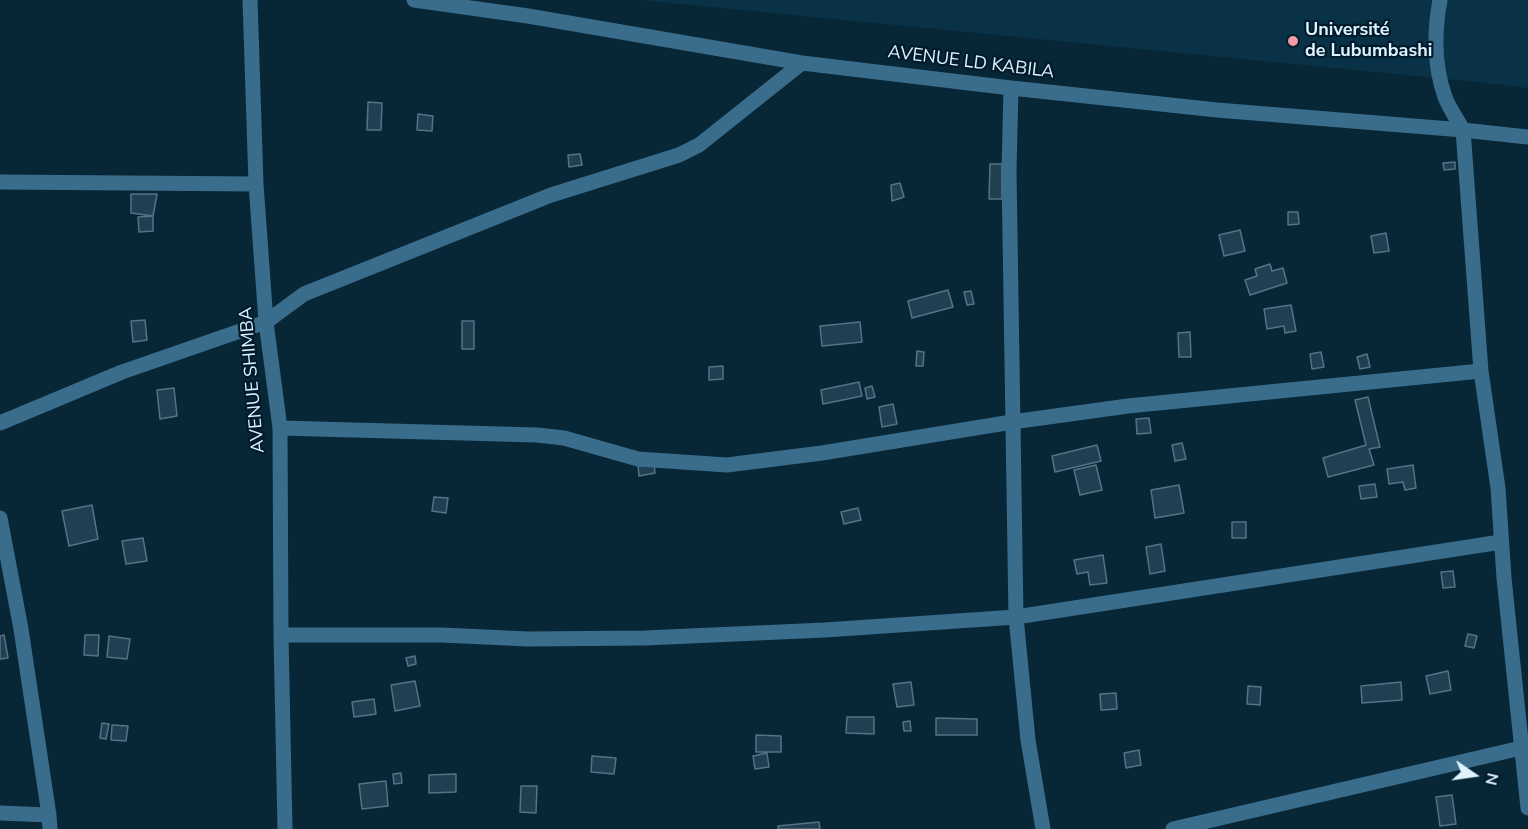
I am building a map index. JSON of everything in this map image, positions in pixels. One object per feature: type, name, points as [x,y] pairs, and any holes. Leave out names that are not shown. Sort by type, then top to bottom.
[{"type":"street","name":"AVENUE SHIMBA","points":[[250,0],[256,184],[266,322],[280,428],[285,829]]},
{"type":"street","name":"AVENUE LD KABILA","points":[[414,0],[528,16],[802,63],[1217,110],[1528,137]]},
{"type":"street","points":[[1440,0],[1436,20],[1436,60],[1445,98],[1463,130],[1481,371],[1498,488],[1501,543],[1523,726],[1521,748],[1528,808]]},
{"type":"street","points":[[0,423],[122,372],[266,322],[304,294],[551,195],[689,150],[699,145],[802,63]]},
{"type":"street","points":[[1011,88],[1009,171],[1016,617],[1028,740],[1043,829]]},
{"type":"street","points":[[0,182],[256,184]]},
{"type":"street","points":[[280,428],[537,435],[564,438],[638,459],[727,465],[822,453],[1128,406],[1481,371]]},
{"type":"street","points":[[0,518],[21,629],[50,822],[0,813]]},
{"type":"street","points":[[281,635],[442,635],[528,639],[645,638],[825,630],[1016,617],[1501,543]]},
{"type":"street","points":[[1173,829],[1521,748]]},
{"type":"shaded area","name":"Université de Lubumbashi","points":[[640,0],[1528,0],[1528,88],[1477,82]]},
{"type":"building","points":[[368,102],[382,103],[381,130],[367,130]]},
{"type":"building","points":[[418,114],[433,116],[432,131],[417,130]]},
{"type":"building","points":[[580,154],[582,165],[569,167],[568,155]]},
{"type":"building","points":[[1455,162],[1455,169],[1444,170],[1443,163]]},
{"type":"building","points":[[990,164],[1002,164],[1002,199],[989,199]]},
{"type":"building","points":[[900,183],[904,197],[892,201],[891,185]]},
{"type":"building","points":[[131,194],[157,194],[153,216],[131,213]]},
{"type":"building","points":[[1288,212],[1298,212],[1299,224],[1288,225]]},
{"type":"building","points":[[153,216],[153,231],[139,232],[138,217]]},
{"type":"building","points":[[1240,230],[1245,251],[1224,256],[1219,235]]},
{"type":"building","points":[[1386,233],[1389,251],[1374,253],[1371,236]]},
{"type":"building","points":[[1270,264],[1272,271],[1283,268],[1287,283],[1250,295],[1245,280],[1257,276],[1255,269]]},
{"type":"building","points":[[948,290],[953,307],[912,318],[908,301]]},
{"type":"building","points":[[971,291],[974,304],[967,305],[964,292]]},
{"type":"building","points":[[1291,305],[1296,331],[1285,333],[1284,326],[1267,329],[1264,309]]},
{"type":"building","points":[[145,320],[147,340],[133,342],[131,321]]},
{"type":"building","points":[[462,321],[474,321],[474,349],[462,349]]},
{"type":"building","points":[[860,322],[862,342],[822,346],[820,326]]},
{"type":"building","points":[[1190,332],[1191,357],[1179,357],[1178,333]]},
{"type":"building","points":[[917,351],[924,352],[923,366],[916,366]]},
{"type":"building","points":[[1321,352],[1324,367],[1312,369],[1310,354]]},
{"type":"building","points":[[1367,354],[1370,367],[1360,369],[1357,357]]},
{"type":"building","points":[[723,366],[723,379],[709,380],[709,367]]},
{"type":"building","points":[[859,382],[862,396],[823,404],[821,390]]},
{"type":"building","points":[[872,386],[875,397],[867,399],[865,388]]},
{"type":"building","points":[[174,388],[177,416],[160,419],[157,390]]},
{"type":"building","points":[[1368,397],[1380,447],[1369,449],[1374,465],[1328,477],[1323,458],[1366,445],[1355,400]]},
{"type":"building","points":[[893,404],[897,424],[882,427],[879,407]]},
{"type":"building","points":[[1149,418],[1151,433],[1137,434],[1136,419]]},
{"type":"building","points":[[1182,443],[1186,459],[1175,461],[1172,445]]},
{"type":"building","points":[[1097,445],[1101,461],[1055,472],[1052,456]]},
{"type":"building","points":[[654,464],[655,473],[639,476],[638,466]]},
{"type":"building","points":[[1096,465],[1102,490],[1080,495],[1074,470]]},
{"type":"building","points":[[1413,465],[1416,488],[1405,490],[1403,482],[1389,484],[1387,469]]},
{"type":"building","points":[[1375,484],[1377,497],[1361,499],[1359,486]]},
{"type":"building","points":[[1179,485],[1184,513],[1155,518],[1151,490]]},
{"type":"building","points":[[434,497],[448,498],[446,513],[432,511]]},
{"type":"building","points":[[92,505],[98,539],[69,546],[62,511]]},
{"type":"building","points":[[858,508],[861,520],[844,524],[841,512]]},
{"type":"building","points":[[1232,522],[1246,522],[1246,538],[1232,538]]},
{"type":"building","points":[[143,538],[147,561],[126,564],[122,541]]},
{"type":"building","points":[[1161,544],[1165,571],[1150,574],[1146,547]]},
{"type":"building","points":[[1103,555],[1107,583],[1090,585],[1088,572],[1077,574],[1074,560]]},
{"type":"building","points":[[1453,571],[1455,587],[1443,588],[1441,572]]},
{"type":"building","points":[[1468,634],[1477,636],[1474,648],[1465,646]]},
{"type":"building","points":[[4,635],[8,658],[0,659],[0,636]]},
{"type":"building","points":[[85,635],[99,635],[98,656],[84,655]]},
{"type":"building","points":[[109,636],[130,639],[127,659],[107,657]]},
{"type":"building","points":[[415,656],[416,664],[408,666],[406,658]]},
{"type":"building","points":[[1448,671],[1451,690],[1430,694],[1426,676]]},
{"type":"building","points":[[415,681],[420,706],[395,711],[391,685]]},
{"type":"building","points":[[911,682],[914,705],[897,707],[893,684]]},
{"type":"building","points":[[1401,682],[1402,700],[1362,703],[1361,686]]},
{"type":"building","points":[[1248,686],[1261,687],[1260,705],[1247,704]]},
{"type":"building","points":[[1116,693],[1117,709],[1101,710],[1100,694]]},
{"type":"building","points":[[374,699],[376,714],[354,717],[352,702]]},
{"type":"building","points":[[847,717],[874,717],[874,734],[846,733]]},
{"type":"building","points":[[936,718],[977,719],[977,735],[936,735]]},
{"type":"building","points":[[910,721],[911,731],[904,731],[903,722]]},
{"type":"building","points":[[102,723],[109,724],[106,739],[100,738]]},
{"type":"building","points":[[112,725],[128,726],[126,741],[111,740]]},
{"type":"building","points":[[756,735],[781,736],[781,752],[756,752]]},
{"type":"building","points":[[1139,750],[1141,765],[1126,768],[1124,753]]},
{"type":"building","points":[[767,753],[769,767],[755,769],[753,756]]},
{"type":"building","points":[[592,756],[616,758],[614,774],[591,772]]},
{"type":"building","points":[[401,773],[402,783],[394,784],[393,774]]},
{"type":"building","points":[[456,774],[456,792],[429,793],[429,775]]},
{"type":"building","points":[[386,781],[388,806],[362,809],[359,784]]},
{"type":"building","points":[[521,786],[537,786],[536,813],[520,812]]},
{"type":"building","points":[[1452,795],[1456,824],[1440,826],[1436,797]]},
{"type":"building","points":[[819,822],[820,829],[778,829],[778,826]]},
{"type":"place","name":"Université de Lubumbashi","points":[[1293,41]]}]
